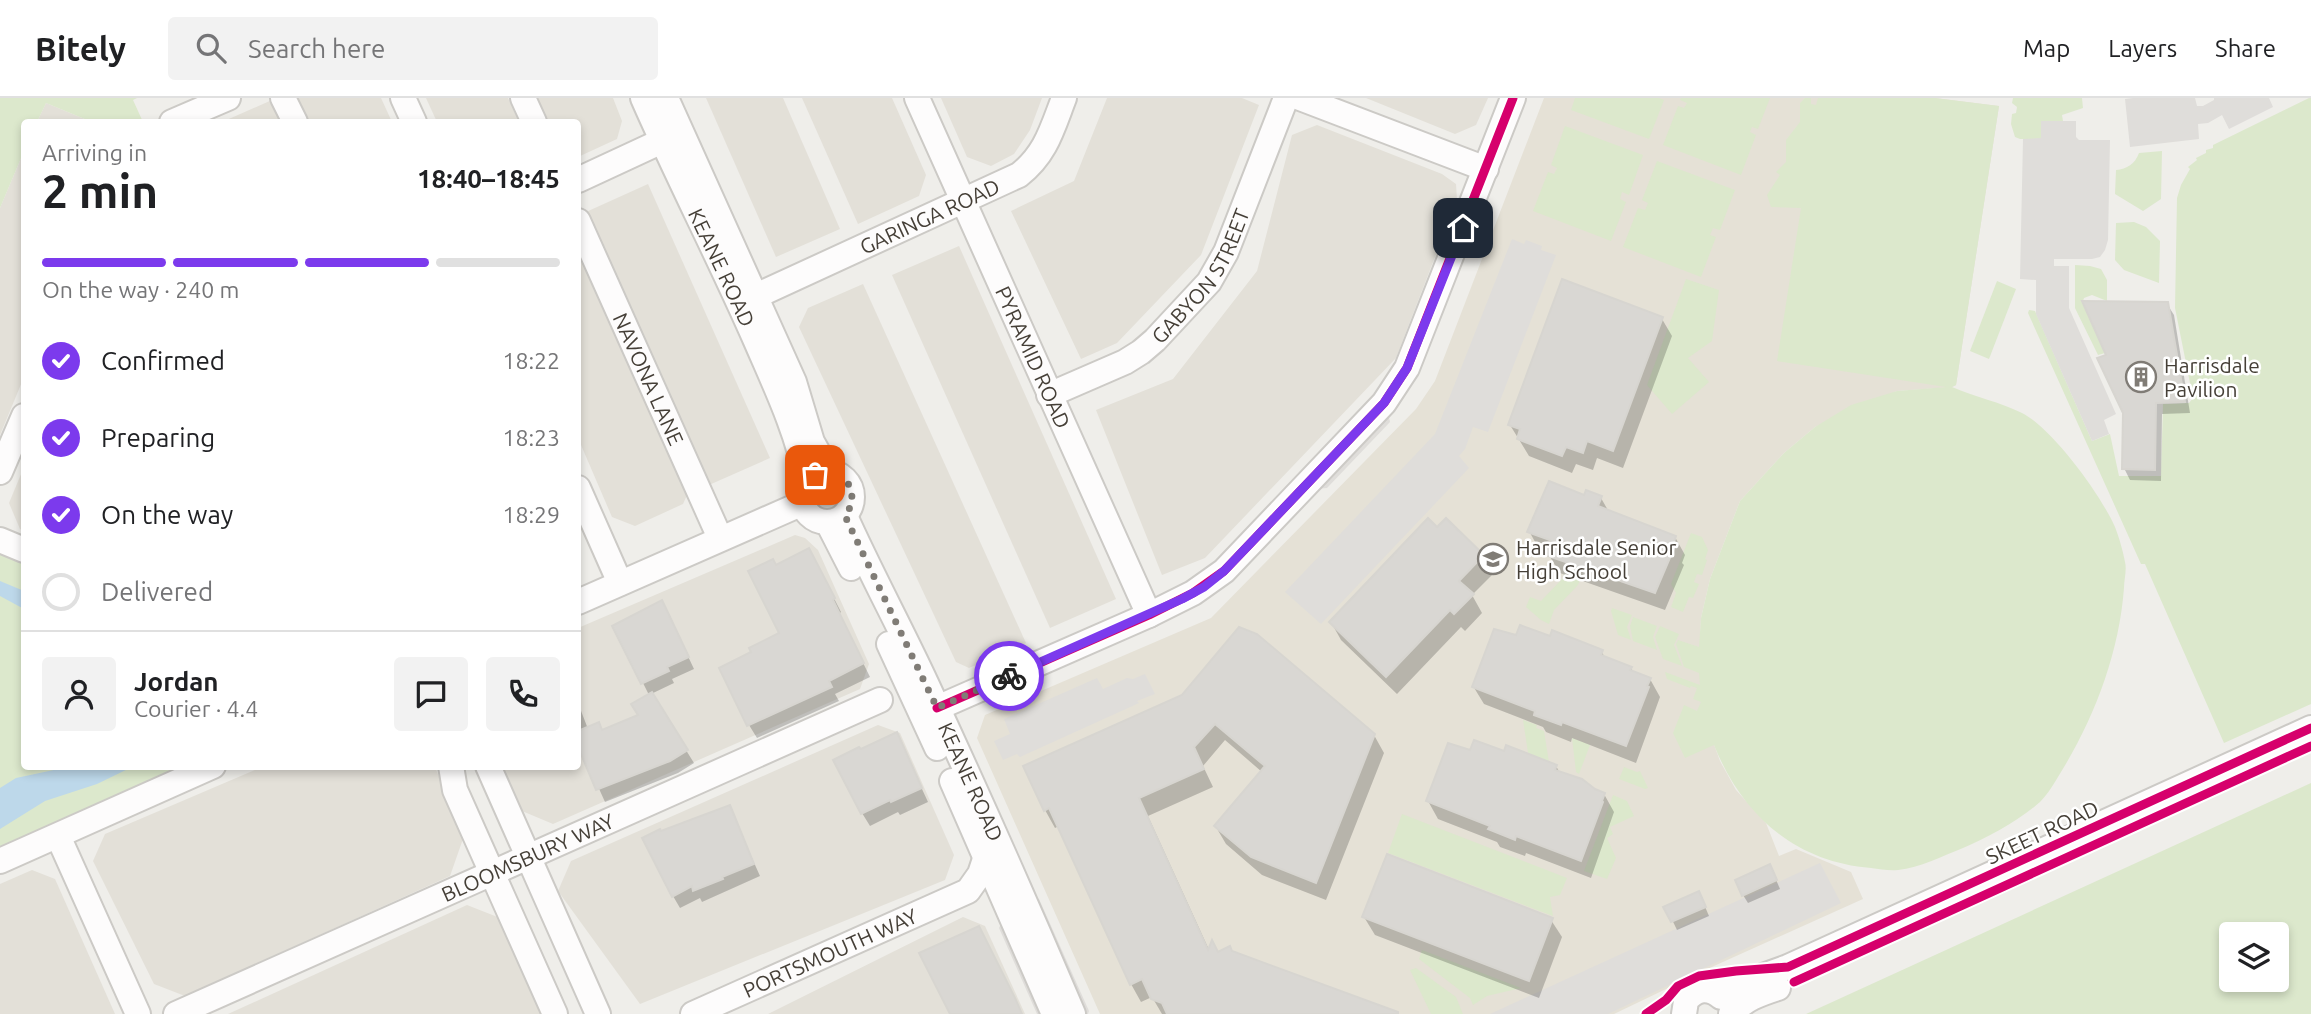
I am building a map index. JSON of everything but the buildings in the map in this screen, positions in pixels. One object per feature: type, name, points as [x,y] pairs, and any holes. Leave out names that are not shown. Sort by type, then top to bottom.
[{"type":"street","points":[[179,119],[228,98]]},
{"type":"street","points":[[283,98],[294,119]]},
{"type":"street","points":[[403,98],[413,119]]},
{"type":"street","points":[[523,98],[533,119]]},
{"type":"street","name":"KEANE ROAD","points":[[643,98],[785,407],[813,486]]},
{"type":"street","name":"KEANE ROAD","points":[[666,98],[794,382],[812,442],[811,517],[836,519]]},
{"type":"street","name":"PYRAMID ROAD","points":[[917,98],[1149,615]]},
{"type":"street","name":"GARINGA ROAD","points":[[755,296],[1019,175],[1034,163],[1043,150],[1064,98]]},
{"type":"street","name":"GABYON STREET","points":[[1049,395],[1125,362],[1141,352],[1209,282],[1226,253],[1286,98]]},
{"type":"street","points":[[1300,98],[1486,169]]},
{"type":"street","points":[[900,668],[880,700],[930,712],[1149,615],[1193,593],[1224,571],[1392,394],[1407,368],[1513,98]]},
{"type":"street","points":[[581,179],[662,141]]},
{"type":"street","name":"NAVONA LANE","points":[[581,228],[720,538]]},
{"type":"street","points":[[0,472],[21,423]]},
{"type":"street","name":"KEANE ROAD","points":[[813,486],[844,478],[850,487],[852,502],[836,519]]},
{"type":"street","points":[[581,601],[720,538],[813,486]]},
{"type":"street","points":[[581,495],[620,583]]},
{"type":"street","name":"KEANE ROAD","points":[[836,519],[900,668],[930,712],[985,859],[1054,1014]]},
{"type":"street","name":"KEANE ROAD","points":[[836,519],[930,712],[1013,873],[1073,1014]]},
{"type":"street","points":[[0,540],[21,549]]},
{"type":"street","name":"BLOOMSBURY WAY","points":[[176,1014],[880,700]]},
{"type":"street","name":"SKEET ROAD","points":[[1679,1010],[1698,991],[1752,980],[1788,967],[2311,728]]},
{"type":"street","name":"SKEET ROAD","points":[[1728,1014],[1757,994],[1794,982],[2311,746]]},
{"type":"street","points":[[0,862],[204,770]]},
{"type":"street","points":[[452,770],[455,790],[555,1014]]},
{"type":"street","points":[[490,770],[598,1014]]},
{"type":"street","points":[[58,836],[138,1014]]},
{"type":"street","points":[[985,859],[980,874],[968,891],[994,897],[1005,903]]},
{"type":"street","name":"PORTSMOUTH WAY","points":[[693,1014],[968,891]]},
{"type":"street","points":[[1709,990],[1721,998],[1728,1014]]},
{"type":"shaded area","points":[[297,98],[381,98],[391,119],[306,119]]},
{"type":"shaded area","points":[[426,98],[508,98],[518,119],[436,119]]},
{"type":"shaded area","points":[[534,98],[613,98],[622,121],[617,139],[581,156],[581,119],[544,119]]},
{"type":"shaded area","points":[[706,98],[783,98],[840,229],[776,257]]},
{"type":"shaded area","points":[[802,98],[892,98],[926,175],[919,196],[858,224]]},
{"type":"shaded area","points":[[941,98],[1042,98],[1030,130],[1014,154],[991,166],[967,157]]},
{"type":"shaded area","points":[[1107,98],[1242,98],[1259,105],[1201,255],[1117,343],[1081,359],[1011,211],[1074,181]]},
{"type":"shaded area","points":[[1366,98],[1488,98],[1476,125],[1455,134]]},
{"type":"shaded area","name":"Harrisdale Senior High School","points":[[1544,98],[1935,98],[1999,106],[1956,385],[1897,391],[1815,427],[1784,453],[1740,501],[1710,579],[1701,618],[1699,666],[1708,728],[1720,761],[1736,790],[1766,823],[1779,856],[1796,849],[1851,872],[1863,899],[1614,1014],[1100,1014],[977,738],[985,715],[1211,618],[1416,409],[1435,381]]},
{"type":"shaded area","points":[[2195,98],[2197,106],[2203,106],[2214,98],[2269,98],[2273,107],[2229,129],[2222,115],[2208,123],[2198,124],[2199,139],[2130,147],[2125,99]]},
{"type":"shaded area","points":[[272,100],[281,119],[229,119]]},
{"type":"shaded area","points":[[46,103],[85,119],[38,119]]},
{"type":"shaded area","points":[[2041,121],[2076,121],[2076,137],[2079,140],[2110,140],[2108,240],[2105,250],[2100,257],[2092,259],[2054,259],[2054,266],[2069,266],[2069,308],[2116,414],[2104,420],[2109,434],[2092,441],[2036,314],[2036,280],[2020,279],[2023,139],[2041,138]]},
{"type":"shaded area","points":[[1317,125],[1442,174],[1456,184],[1457,200],[1396,358],[1205,558],[1162,575],[1096,410],[1173,379],[1257,271],[1292,135]]},
{"type":"shaded area","points":[[21,158],[21,384],[0,435],[0,208]]},
{"type":"shaded area","points":[[648,184],[770,458],[709,485],[586,212]]},
{"type":"shaded area","points":[[1512,239],[1524,244],[1526,240],[1542,246],[1541,250],[1556,255],[1488,432],[1473,427],[1465,449],[1459,456],[1469,468],[1321,624],[1285,592],[1435,434]]},
{"type":"shaded area","points":[[959,246],[1116,599],[1050,628],[892,275]]},
{"type":"shaded area","points":[[581,256],[687,495],[683,504],[635,526],[612,517],[581,445]]},
{"type":"shaded area","points":[[863,284],[1026,643],[969,668],[956,662],[799,327],[808,308]]},
{"type":"shaded area","points":[[1388,412],[1390,422],[1327,488],[1315,489]]},
{"type":"shaded area","points":[[21,474],[21,530],[9,503]]},
{"type":"shaded area","points":[[795,535],[805,538],[818,550],[869,664],[860,689],[553,824],[522,811],[503,770],[581,770],[581,627]]},
{"type":"shaded area","points":[[1145,674],[1155,694],[1020,757],[1017,754],[1003,760],[994,741],[1010,734],[1004,719],[1097,678],[1103,689],[1127,678],[1133,679]]},
{"type":"shaded area","points":[[878,725],[900,733],[954,855],[945,880],[640,1004],[558,891],[571,861]]},
{"type":"shaded area","points":[[255,770],[436,770],[464,836],[450,876],[185,996],[154,984],[93,861],[105,834]]},
{"type":"shaded area","points":[[1820,863],[1841,903],[1608,1014],[1490,1014]]},
{"type":"shaded area","points":[[32,870],[55,879],[115,1014],[0,1014],[0,884]]},
{"type":"shaded area","points":[[1029,895],[1039,899],[1088,1014],[1082,1014]]},
{"type":"shaded area","points":[[467,905],[500,918],[543,1014],[228,1014]]},
{"type":"shaded area","points":[[963,917],[985,926],[1025,1014],[768,1014]]},
{"type":"shaded area","points":[[1003,920],[1044,1014],[1037,1014],[999,928]]},
{"type":"green space","points":[[0,98],[137,98],[133,100],[142,119],[85,119],[46,103],[38,119],[21,119],[21,158],[0,208]]},
{"type":"green space","points":[[1575,98],[1664,100],[1649,139],[1571,110]]},
{"type":"green space","points":[[1770,98],[1758,129],[1752,127],[1750,132],[1756,135],[1741,175],[1663,145],[1678,106],[1684,108],[1687,103],[1680,100]]},
{"type":"green space","points":[[1805,98],[1811,98],[1811,104],[1816,105],[1818,98],[1935,98],[1999,106],[1956,385],[1952,387],[2022,413],[2061,447],[2108,514],[2118,535],[2126,565],[2117,636],[2095,707],[2073,751],[2046,795],[2003,828],[1963,848],[1906,869],[1884,870],[1844,864],[1795,845],[1756,813],[1740,793],[1714,745],[1685,758],[1673,733],[1684,705],[1697,711],[1701,702],[1693,699],[1697,688],[1667,679],[1665,672],[1700,685],[1699,673],[1684,667],[1676,644],[1678,640],[1699,647],[1701,618],[1710,579],[1740,501],[1784,453],[1815,427],[1851,405],[1897,391],[1946,387],[1777,361],[1801,208],[1771,207],[1767,195],[1780,175],[1776,172],[1786,162],[1786,140],[1800,122],[1800,103]]},
{"type":"green space","points":[[2013,98],[2082,98],[2083,108],[2062,115],[2063,121],[2041,121],[2039,139],[2020,139],[2015,137],[2011,124],[2012,114],[2016,113],[2017,107],[2012,103]]},
{"type":"green space","points":[[2309,98],[2311,704],[2224,743],[2145,564],[2141,564],[2028,313],[2029,310],[2035,311],[2092,441],[2110,434],[2119,476],[2161,476],[2163,404],[2189,403],[2193,398],[2175,308],[2177,198],[2190,169],[2188,167],[2196,158],[2206,153],[2206,150],[2213,148],[2213,145]]},
{"type":"green space","points":[[1565,126],[1643,155],[1629,195],[1622,192],[1620,199],[1626,202],[1611,241],[1533,211],[1548,172],[1554,174],[1557,168],[1551,165]]},
{"type":"green space","points":[[2162,151],[2161,199],[2143,211],[2115,194],[2116,170],[2130,165],[2139,153]]},
{"type":"green space","points":[[1657,161],[1735,190],[1720,230],[1713,228],[1710,235],[1716,237],[1701,277],[1623,247],[1638,208],[1645,210],[1648,203],[1642,200]]},
{"type":"green space","points":[[2134,222],[2146,227],[2160,241],[2159,283],[2124,270],[2115,260],[2116,223]]},
{"type":"green space","points":[[2075,265],[2101,269],[2107,280],[2107,301],[2092,295],[2083,301],[2105,353],[2098,355],[2075,308]]},
{"type":"green space","points":[[1686,279],[1719,290],[1712,341],[1688,358],[1709,382],[1672,414],[1647,385]]},
{"type":"green space","points":[[1997,281],[2016,289],[1989,359],[1970,351]]},
{"type":"green space","points":[[1691,533],[1702,537],[1708,550],[1707,560],[1702,575],[1697,574],[1694,582],[1699,584],[1693,598],[1689,597],[1683,612],[1671,607],[1676,593],[1671,584]]},
{"type":"green space","points":[[6,552],[19,557],[21,561],[21,770],[176,770],[0,850],[0,554]]},
{"type":"green space","points":[[1564,574],[1580,580],[1554,610],[1549,624],[1526,607],[1530,597],[1541,601]]},
{"type":"green space","points":[[1612,608],[1632,615],[1627,627],[1631,640],[1618,635]]},
{"type":"green space","points":[[1633,617],[1657,626],[1653,637],[1657,650],[1633,641],[1630,626]]},
{"type":"green space","points":[[1660,626],[1679,634],[1674,645],[1682,666],[1663,659],[1655,637]]},
{"type":"green space","points":[[1523,720],[1544,731],[1549,762],[1528,753]]},
{"type":"green space","points":[[1572,738],[1590,745],[1579,774],[1576,772]]},
{"type":"green space","points":[[1624,767],[1640,771],[1648,788],[1619,779]]},
{"type":"green space","points":[[2311,783],[2311,1014],[1806,1014]]},
{"type":"green space","points":[[1613,795],[1627,801],[1634,816],[1610,827],[1613,834],[1607,838],[1616,858],[1607,879],[1584,871]]},
{"type":"green space","points":[[1402,814],[1567,878],[1560,895],[1550,897],[1553,916],[1388,853]]},
{"type":"green space","points":[[1422,950],[1521,988],[1487,996],[1473,1005],[1470,998],[1419,959]]},
{"type":"green space","points":[[1416,968],[1456,997],[1463,1014],[1431,1014],[1410,970]]},
{"type":"water","points":[[0,581],[21,590],[21,607],[0,596]]},
{"type":"water","points":[[54,770],[126,770],[97,784],[45,801],[0,829],[0,788],[16,778]]},
{"type":"cycle path","points":[[937,708],[1193,593],[1224,571],[1384,403],[1407,368],[1513,98]]},
{"type":"cycle path","points":[[1646,1014],[1666,1000],[1678,986],[1699,976],[1788,967],[2311,728]]},
{"type":"cycle path","points":[[1794,982],[2311,746]]},
{"type":"way so far","points":[[815,475],[834,473],[844,478],[850,487],[853,497],[845,516],[937,708],[1009,676]]},
{"type":"place","name":"Harrisdale Pavilion","points":[[2141,377]]},
{"type":"place","name":"Harrisdale Senior High School","points":[[1493,559]]},
{"type":"route","points":[[1009,676],[1182,599],[1204,587],[1224,571],[1384,403],[1397,386],[1407,368],[1463,228]]}]
